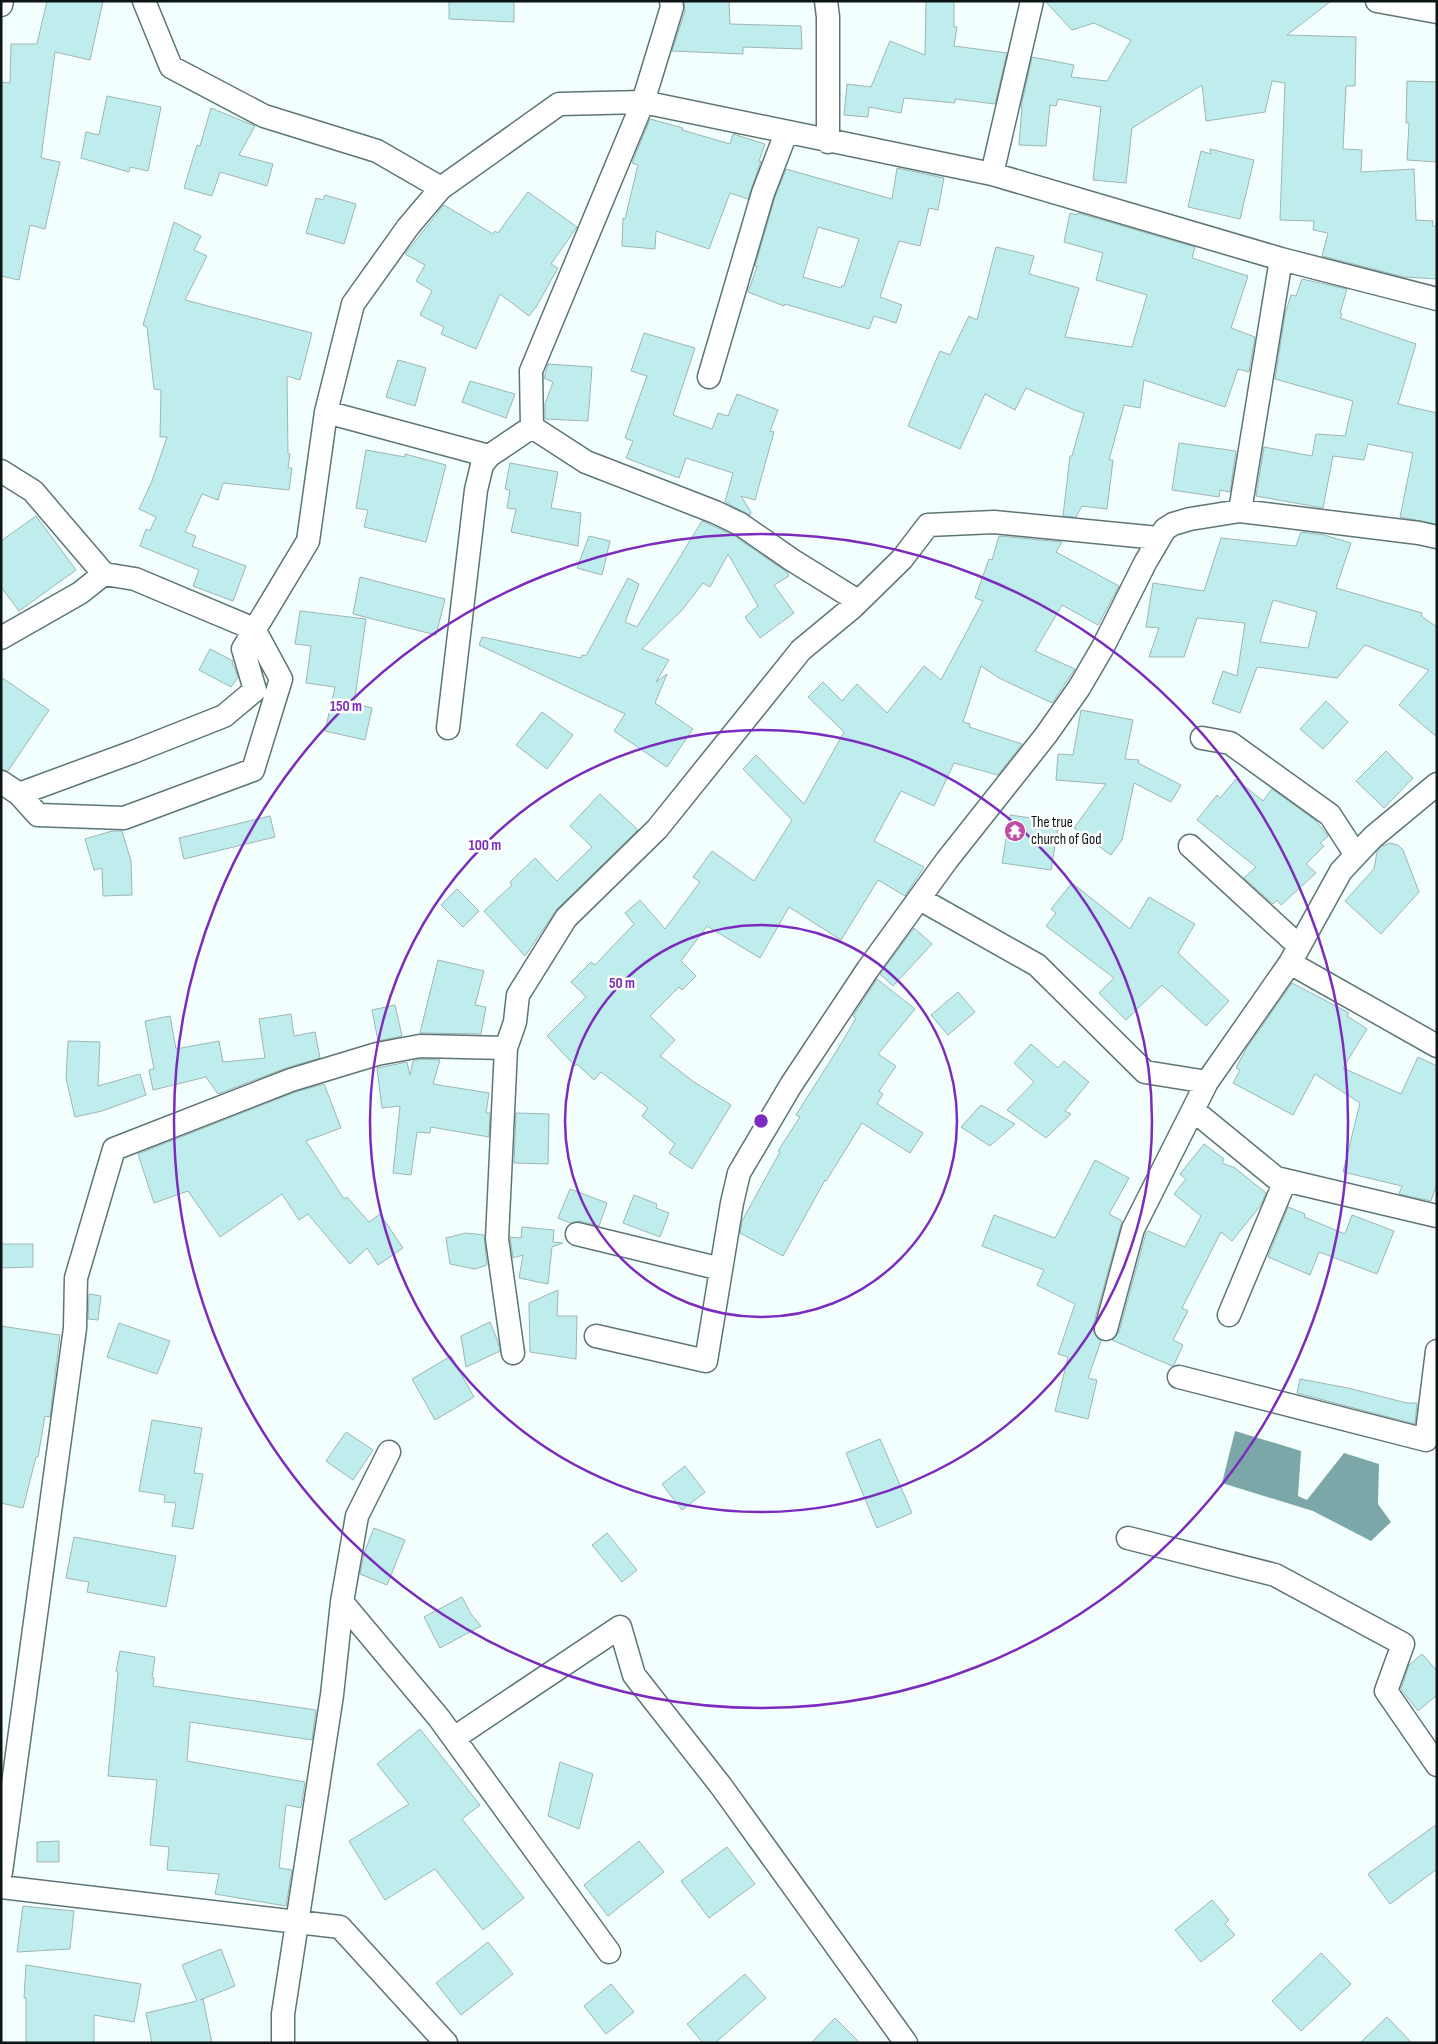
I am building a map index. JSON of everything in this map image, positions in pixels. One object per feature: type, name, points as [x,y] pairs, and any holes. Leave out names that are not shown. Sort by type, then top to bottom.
[{"type":"street","points":[[144,1],[171,67],[264,116],[377,152],[441,188]]},
{"type":"street","points":[[532,428],[531,371],[643,102],[672,7],[671,1]]},
{"type":"street","points":[[826,1],[828,17],[828,142]]},
{"type":"street","points":[[992,174],[1032,1]]},
{"type":"street","points":[[1377,1],[1437,12]]},
{"type":"street","points":[[1,471],[33,491],[104,574],[135,579],[254,629],[281,680],[253,770],[124,818],[38,816],[10,788],[133,752],[224,716],[255,690],[242,649],[254,629],[308,541],[326,412],[353,304],[408,227],[441,188],[559,104],[643,102],[828,142],[992,174],[1282,259],[1437,299]]},
{"type":"street","points":[[709,377],[763,193],[786,133]]},
{"type":"street","points":[[1240,511],[1282,259]]},
{"type":"street","points":[[326,412],[489,456]]},
{"type":"street","points":[[448,728],[476,490],[482,465],[489,456],[532,428]]},
{"type":"street","points":[[532,428],[586,462],[715,512],[740,524],[792,560],[858,601]]},
{"type":"street","points":[[596,1336],[706,1361],[739,1172],[791,1085],[837,1015],[958,846],[1046,735],[1079,688],[1103,647],[1158,538],[1165,530],[1180,521],[1240,511],[1437,537]]},
{"type":"street","points":[[513,1353],[498,1240],[506,1048],[515,1022],[518,995],[566,918],[657,829],[801,650],[858,601],[902,559],[928,525],[994,522],[1158,538]]},
{"type":"street","points":[[1,638],[80,592],[104,574]]},
{"type":"street","points":[[1202,738],[1230,743],[1330,815],[1356,855]]},
{"type":"street","points":[[1106,1329],[1134,1229],[1207,1082],[1294,955],[1341,871],[1373,837],[1437,784]]},
{"type":"street","points":[[1190,846],[1294,955],[1437,1046]]},
{"type":"street","points":[[920,899],[1037,965],[1145,1072],[1207,1082]]},
{"type":"street","points":[[1,1872],[75,1328],[76,1278],[114,1149],[291,1080],[377,1054],[420,1046],[506,1048]]},
{"type":"street","points":[[1193,1110],[1276,1178],[1437,1216]]},
{"type":"street","points":[[1229,1315],[1285,1181]]},
{"type":"street","points":[[578,1234],[721,1269]]},
{"type":"street","points":[[1180,1378],[1426,1440],[1437,1350]]},
{"type":"street","points":[[283,2043],[283,2014],[332,1695],[342,1602],[357,1516],[389,1452]]},
{"type":"street","points":[[1128,1538],[1275,1575],[1403,1644],[1386,1691],[1437,1765]]},
{"type":"street","points":[[342,1602],[440,1718],[609,1952]]},
{"type":"street","points":[[454,1738],[620,1627],[634,1675],[721,1786],[906,2043]]},
{"type":"street","points":[[1,1886],[340,1927],[446,2043]]},
{"type":"water","points":[[1235,1431],[1301,1451],[1298,1496],[1307,1500],[1344,1453],[1379,1464],[1378,1504],[1391,1522],[1371,1541],[1313,1511],[1222,1483]]},
{"type":"building","points":[[47,1],[103,1],[90,60],[55,52],[41,158],[60,162],[45,229],[30,225],[19,280],[1,276],[1,82],[10,83],[11,44],[37,44]]},
{"type":"building","points":[[449,1],[514,1],[514,22],[449,19]]},
{"type":"building","points":[[684,1],[729,1],[730,24],[801,26],[802,49],[743,47],[743,54],[672,51],[685,11]]},
{"type":"building","points":[[926,1],[954,1],[954,27],[957,27],[954,46],[1007,53],[995,104],[955,99],[955,103],[904,98],[901,113],[869,107],[868,117],[844,115],[847,84],[871,87],[890,41],[925,55]]},
{"type":"building","points":[[1045,1],[1331,1],[1287,35],[1356,37],[1355,86],[1346,86],[1343,149],[1362,150],[1361,172],[1414,169],[1416,220],[1433,221],[1432,226],[1437,226],[1437,279],[1404,277],[1322,256],[1328,233],[1313,230],[1314,221],[1280,220],[1285,83],[1272,81],[1265,112],[1206,121],[1202,85],[1132,128],[1126,183],[1093,180],[1101,107],[1058,99],[1056,106],[1050,105],[1046,146],[1019,145],[1021,107],[1032,57],[1074,65],[1071,77],[1107,81],[1131,40],[1094,23],[1072,30]]},
{"type":"building","points":[[1407,81],[1437,82],[1437,162],[1407,160],[1409,123],[1406,123]]},
{"type":"building","points":[[107,96],[161,107],[148,171],[130,167],[129,172],[81,158],[86,132],[99,135]]},
{"type":"building","points":[[211,108],[255,126],[239,155],[273,164],[267,186],[220,172],[212,196],[184,188],[197,145],[200,146]]},
{"type":"building","points":[[650,119],[730,144],[733,134],[765,144],[748,199],[730,193],[709,249],[656,231],[655,249],[622,246],[623,218],[625,219],[638,165],[632,163]]},
{"type":"building","points":[[1210,149],[1254,160],[1240,219],[1188,207],[1201,151],[1211,154]]},
{"type":"building","points":[[897,168],[944,178],[938,210],[929,208],[920,246],[899,241],[880,297],[902,305],[896,323],[874,316],[869,329],[785,304],[784,306],[748,292],[757,267],[755,266],[775,197],[786,169],[892,199]],"holes":[[[818,227],[859,239],[844,286],[842,285],[841,288],[803,277]]]},
{"type":"building","points":[[528,192],[577,227],[551,264],[558,268],[536,307],[529,316],[500,294],[476,349],[441,334],[444,327],[420,315],[432,291],[416,281],[425,265],[405,254],[444,205],[493,234],[495,231],[498,233]]},
{"type":"building","points":[[325,195],[356,204],[344,244],[306,233],[316,198],[323,200]]},
{"type":"building","points":[[1070,213],[1077,215],[1078,213],[1195,247],[1192,258],[1248,276],[1231,328],[1255,337],[1249,372],[1238,369],[1225,407],[1144,380],[1140,408],[1124,405],[1109,460],[1113,460],[1107,509],[1082,506],[1076,517],[1063,516],[1070,456],[1072,456],[1084,413],[1026,388],[1015,410],[985,394],[960,449],[908,426],[940,351],[950,355],[969,316],[977,320],[996,247],[1034,256],[1029,274],[1079,288],[1065,337],[1132,347],[1147,295],[1096,280],[1103,253],[1064,242]]},
{"type":"building","points":[[174,222],[201,236],[194,250],[207,256],[185,300],[312,333],[300,380],[287,376],[288,454],[290,454],[288,468],[292,468],[289,490],[223,483],[218,500],[202,494],[185,532],[196,536],[192,546],[246,566],[233,601],[193,586],[199,570],[140,546],[146,529],[150,531],[156,517],[139,509],[152,481],[167,437],[160,437],[161,390],[154,389],[147,327],[143,325]]},
{"type":"building","points":[[1302,279],[1347,289],[1340,318],[1416,344],[1398,404],[1437,413],[1437,524],[1400,517],[1413,453],[1368,444],[1364,460],[1333,456],[1323,508],[1256,496],[1264,447],[1312,456],[1316,434],[1345,436],[1353,401],[1275,379],[1285,314],[1291,295],[1296,296]]},
{"type":"building","points":[[644,333],[695,348],[673,415],[712,429],[718,413],[728,416],[737,394],[778,410],[770,431],[774,432],[755,500],[741,496],[751,512],[750,515],[725,502],[733,473],[686,458],[679,478],[626,458],[633,441],[625,438],[647,376],[631,371]]},
{"type":"building","points":[[398,360],[426,368],[415,406],[386,397]]},
{"type":"building","points":[[548,364],[592,367],[588,421],[545,419],[545,404],[553,382],[544,378]]},
{"type":"building","points":[[470,381],[515,394],[506,418],[462,402]]},
{"type":"building","points":[[1179,443],[1236,451],[1230,492],[1220,490],[1219,497],[1172,490]]},
{"type":"building","points":[[366,450],[405,457],[405,454],[446,465],[426,542],[364,527],[368,510],[356,508]]},
{"type":"building","points":[[510,463],[558,472],[551,508],[581,513],[578,546],[511,532],[516,509],[507,508],[510,490],[505,489]]},
{"type":"building","points":[[36,516],[76,570],[19,611],[1,587],[1,541]]},
{"type":"building","points":[[702,521],[733,535],[788,573],[789,576],[774,585],[794,613],[760,638],[745,617],[758,606],[728,554],[710,587],[703,583],[682,610],[642,649],[669,660],[656,682],[667,674],[655,703],[693,729],[667,767],[614,731],[625,714],[479,645],[482,637],[581,658],[582,655],[586,656],[628,578],[639,584],[625,622],[637,627]]},
{"type":"building","points":[[1301,532],[1324,535],[1351,543],[1336,588],[1422,613],[1421,616],[1437,627],[1437,737],[1399,705],[1429,670],[1365,645],[1337,678],[1257,667],[1240,713],[1212,703],[1223,671],[1237,676],[1245,623],[1197,618],[1184,657],[1149,657],[1159,628],[1146,627],[1153,583],[1204,591],[1221,538],[1296,546]],"holes":[[[1273,600],[1317,612],[1308,648],[1260,642]]]},
{"type":"building","points":[[589,536],[610,541],[602,575],[577,568]]},
{"type":"building","points":[[999,536],[1062,542],[1056,552],[1119,586],[1098,625],[1062,605],[1035,651],[1075,669],[1052,703],[999,678],[981,666],[963,722],[970,724],[969,727],[1022,744],[998,775],[954,763],[934,806],[901,791],[874,841],[924,867],[905,896],[878,880],[841,940],[789,907],[760,958],[707,926],[681,961],[696,976],[682,990],[679,987],[650,1016],[675,1040],[660,1056],[694,1082],[731,1105],[692,1169],[669,1153],[675,1144],[642,1116],[648,1108],[601,1072],[594,1080],[577,1064],[575,1066],[547,1036],[586,997],[571,982],[591,962],[595,965],[634,924],[625,913],[640,900],[665,929],[700,882],[693,877],[712,851],[754,881],[792,820],[743,769],[756,755],[804,804],[844,732],[808,697],[823,682],[842,701],[857,684],[887,713],[924,666],[941,680],[983,601],[975,598],[989,559],[992,560]]},
{"type":"building","points":[[360,577],[445,599],[436,635],[353,614]]},
{"type":"building","points":[[300,611],[366,619],[354,704],[372,708],[365,740],[325,731],[335,687],[306,683],[311,646],[295,644]]},
{"type":"building","points":[[210,649],[233,661],[232,664],[238,677],[231,687],[199,670]]},
{"type":"building","points":[[1,677],[49,710],[8,771],[1,769]]},
{"type":"building","points":[[1326,701],[1348,722],[1323,749],[1300,729]]},
{"type":"building","points":[[1081,710],[1133,720],[1125,759],[1139,760],[1138,763],[1181,785],[1171,802],[1134,783],[1122,840],[1111,855],[1074,828],[1106,784],[1056,780],[1058,754],[1073,755]]},
{"type":"building","points":[[542,712],[573,735],[547,769],[516,745]]},
{"type":"building","points":[[1386,751],[1413,778],[1384,808],[1356,781]]},
{"type":"building","points":[[1236,779],[1263,801],[1272,789],[1315,820],[1328,836],[1320,843],[1324,846],[1306,864],[1316,873],[1281,905],[1277,900],[1273,904],[1244,878],[1256,867],[1197,820],[1217,795],[1220,798]]},
{"type":"building","points":[[600,794],[638,830],[557,909],[525,956],[484,911],[512,885],[510,882],[535,858],[557,881],[592,847],[570,826]]},
{"type":"building","points":[[1010,815],[1059,822],[1051,870],[1002,863]]},
{"type":"building","points":[[270,816],[275,837],[184,859],[179,838]]},
{"type":"building","points":[[112,831],[122,831],[131,861],[132,895],[103,896],[102,868],[94,870],[85,839]]},
{"type":"building","points":[[1390,843],[1398,845],[1403,850],[1419,892],[1381,934],[1345,901],[1374,869],[1377,852],[1382,846]]},
{"type":"building","points":[[1072,883],[1130,929],[1149,897],[1195,924],[1178,953],[1229,1001],[1206,1026],[1162,985],[1126,1020],[1099,993],[1114,978],[1046,926],[1056,913],[1051,909]]},
{"type":"building","points":[[457,889],[479,911],[463,927],[441,905]]},
{"type":"building","points":[[914,928],[932,944],[893,986],[880,974]]},
{"type":"building","points":[[438,960],[484,971],[475,1005],[486,1007],[481,1034],[420,1033]]},
{"type":"building","points":[[877,979],[915,1009],[878,1054],[896,1066],[879,1091],[883,1094],[877,1104],[923,1133],[910,1153],[862,1123],[825,1180],[783,1256],[740,1233],[742,1221],[780,1152],[778,1151],[800,1117],[796,1115],[841,1044],[856,1018],[853,1016]]},
{"type":"building","points":[[1292,983],[1349,1013],[1347,1016],[1367,1029],[1343,1068],[1401,1094],[1418,1057],[1437,1066],[1437,1183],[1431,1201],[1399,1194],[1402,1186],[1343,1172],[1360,1103],[1315,1074],[1293,1115],[1233,1083],[1240,1070],[1236,1068],[1246,1049]]},
{"type":"building","points":[[958,992],[975,1012],[948,1035],[931,1015]]},
{"type":"building","points":[[395,1005],[402,1036],[378,1041],[372,1010]]},
{"type":"building","points":[[291,1014],[294,1036],[315,1032],[320,1058],[286,1068],[218,1094],[206,1077],[153,1090],[149,1070],[154,1069],[145,1021],[170,1016],[176,1049],[219,1041],[223,1062],[265,1058],[259,1019]]},
{"type":"building","points":[[68,1041],[100,1042],[98,1086],[140,1074],[146,1095],[102,1111],[75,1117],[66,1078]]},
{"type":"building","points":[[1031,1044],[1058,1068],[1064,1061],[1089,1082],[1065,1111],[1071,1114],[1046,1138],[1007,1110],[1034,1082],[1014,1063]]},
{"type":"building","points":[[421,1059],[440,1060],[433,1084],[489,1093],[486,1113],[490,1113],[489,1137],[431,1127],[430,1133],[417,1132],[411,1175],[393,1173],[400,1106],[382,1108],[377,1068],[407,1062],[410,1075],[413,1061]]},
{"type":"building","points":[[324,1084],[341,1128],[306,1141],[344,1199],[347,1197],[369,1222],[380,1214],[403,1248],[378,1265],[367,1248],[350,1264],[308,1214],[299,1220],[282,1194],[220,1237],[188,1191],[154,1203],[138,1154],[295,1092]]},
{"type":"building","points":[[981,1105],[1015,1124],[990,1146],[961,1127]]},
{"type":"building","points":[[516,1113],[549,1114],[548,1164],[514,1163]]},
{"type":"building","points":[[1204,1144],[1224,1159],[1222,1163],[1235,1168],[1266,1193],[1261,1205],[1232,1241],[1221,1232],[1182,1308],[1188,1311],[1173,1340],[1183,1345],[1172,1366],[1112,1340],[1119,1332],[1146,1233],[1148,1231],[1185,1247],[1201,1216],[1174,1194],[1186,1179],[1180,1174]]},
{"type":"building","points":[[1095,1160],[1129,1178],[1109,1214],[1122,1221],[1093,1326],[1094,1333],[1101,1341],[1088,1378],[1097,1380],[1088,1419],[1055,1411],[1068,1357],[1058,1354],[1075,1304],[1037,1285],[1044,1270],[982,1246],[994,1215],[1055,1238]]},
{"type":"building","points":[[570,1189],[607,1203],[599,1226],[580,1221],[570,1223],[558,1218]]},
{"type":"building","points":[[634,1195],[657,1204],[656,1208],[669,1213],[660,1237],[623,1223]]},
{"type":"building","points":[[1288,1207],[1305,1214],[1304,1217],[1345,1234],[1352,1215],[1394,1231],[1377,1274],[1319,1252],[1310,1275],[1268,1257]]},
{"type":"building","points":[[522,1227],[554,1230],[553,1242],[563,1243],[552,1247],[548,1284],[519,1278],[523,1255],[513,1258],[510,1237],[521,1238]]},
{"type":"building","points":[[466,1233],[484,1235],[487,1265],[475,1269],[450,1264],[446,1238]]},
{"type":"building","points":[[1,1244],[33,1244],[33,1267],[1,1268]]},
{"type":"building","points":[[558,1290],[557,1316],[577,1316],[576,1359],[530,1352],[529,1303]]},
{"type":"building","points":[[89,1294],[101,1296],[98,1320],[88,1319]]},
{"type":"building","points":[[490,1322],[500,1351],[466,1367],[461,1336]]},
{"type":"building","points":[[119,1323],[170,1341],[157,1374],[107,1357]]},
{"type":"building","points":[[1,1326],[60,1335],[50,1417],[45,1416],[38,1457],[36,1457],[23,1508],[1,1503]]},
{"type":"building","points":[[451,1356],[474,1397],[435,1420],[412,1379]]},
{"type":"building","points":[[1300,1379],[1348,1388],[1407,1403],[1417,1403],[1415,1424],[1297,1393]]},
{"type":"building","points":[[152,1420],[202,1428],[194,1473],[203,1474],[193,1529],[172,1526],[176,1503],[164,1502],[165,1495],[139,1491]]},
{"type":"building","points":[[346,1432],[373,1450],[353,1480],[326,1461]]},
{"type":"building","points":[[880,1439],[912,1513],[877,1528],[846,1453]]},
{"type":"building","points":[[685,1466],[705,1492],[682,1510],[662,1484]]},
{"type":"building","points":[[374,1528],[405,1540],[387,1585],[360,1574],[364,1553]]},
{"type":"building","points":[[607,1533],[637,1570],[622,1582],[592,1545]]},
{"type":"building","points":[[74,1537],[176,1556],[166,1607],[87,1592],[89,1582],[66,1578]]},
{"type":"building","points":[[462,1597],[471,1614],[481,1626],[440,1648],[424,1617]]},
{"type":"building","points":[[120,1651],[155,1657],[152,1678],[154,1678],[153,1686],[316,1710],[312,1740],[190,1722],[187,1761],[305,1782],[301,1808],[286,1805],[279,1868],[292,1870],[286,1906],[215,1894],[219,1874],[167,1870],[169,1847],[150,1845],[157,1780],[108,1776],[118,1672],[116,1671]]},
{"type":"building","points":[[1422,1654],[1437,1671],[1437,1695],[1418,1711],[1401,1689],[1409,1665]]},
{"type":"building","points":[[420,1729],[480,1805],[462,1819],[524,1898],[483,1930],[435,1869],[385,1900],[349,1841],[409,1804],[377,1764]]},
{"type":"building","points":[[560,1762],[593,1774],[579,1829],[548,1816]]},
{"type":"building","points":[[1437,1824],[1437,1869],[1390,1904],[1368,1874]]},
{"type":"building","points":[[59,1841],[59,1862],[37,1862],[37,1842]]},
{"type":"building","points":[[639,1841],[664,1872],[608,1916],[584,1885]]},
{"type":"building","points":[[727,1847],[755,1884],[709,1918],[681,1881]]},
{"type":"building","points":[[1212,1900],[1229,1920],[1225,1924],[1235,1935],[1201,1962],[1175,1930]]},
{"type":"building","points":[[23,1906],[74,1911],[70,1949],[17,1952]]},
{"type":"building","points":[[488,1942],[513,1974],[461,2015],[436,1983]]},
{"type":"building","points":[[221,1949],[235,1986],[200,2000],[203,1999],[212,2043],[152,2043],[146,2013],[197,2001],[182,1965]]},
{"type":"building","points":[[1321,1953],[1351,1984],[1301,2031],[1272,2001]]},
{"type":"building","points":[[26,1965],[141,1984],[134,2022],[94,2015],[94,2043],[26,2043],[26,1998],[24,1998]]},
{"type":"building","points":[[745,1974],[766,1998],[715,2043],[703,2043],[687,2024]]},
{"type":"building","points":[[611,1984],[634,2012],[606,2034],[584,2006]]},
{"type":"building","points":[[1387,2017],[1412,2043],[1360,2043]]},
{"type":"building","points":[[835,2018],[860,2043],[811,2043]]},
{"type":"place","name":"The true church of God","points":[[1015,831]]}]
